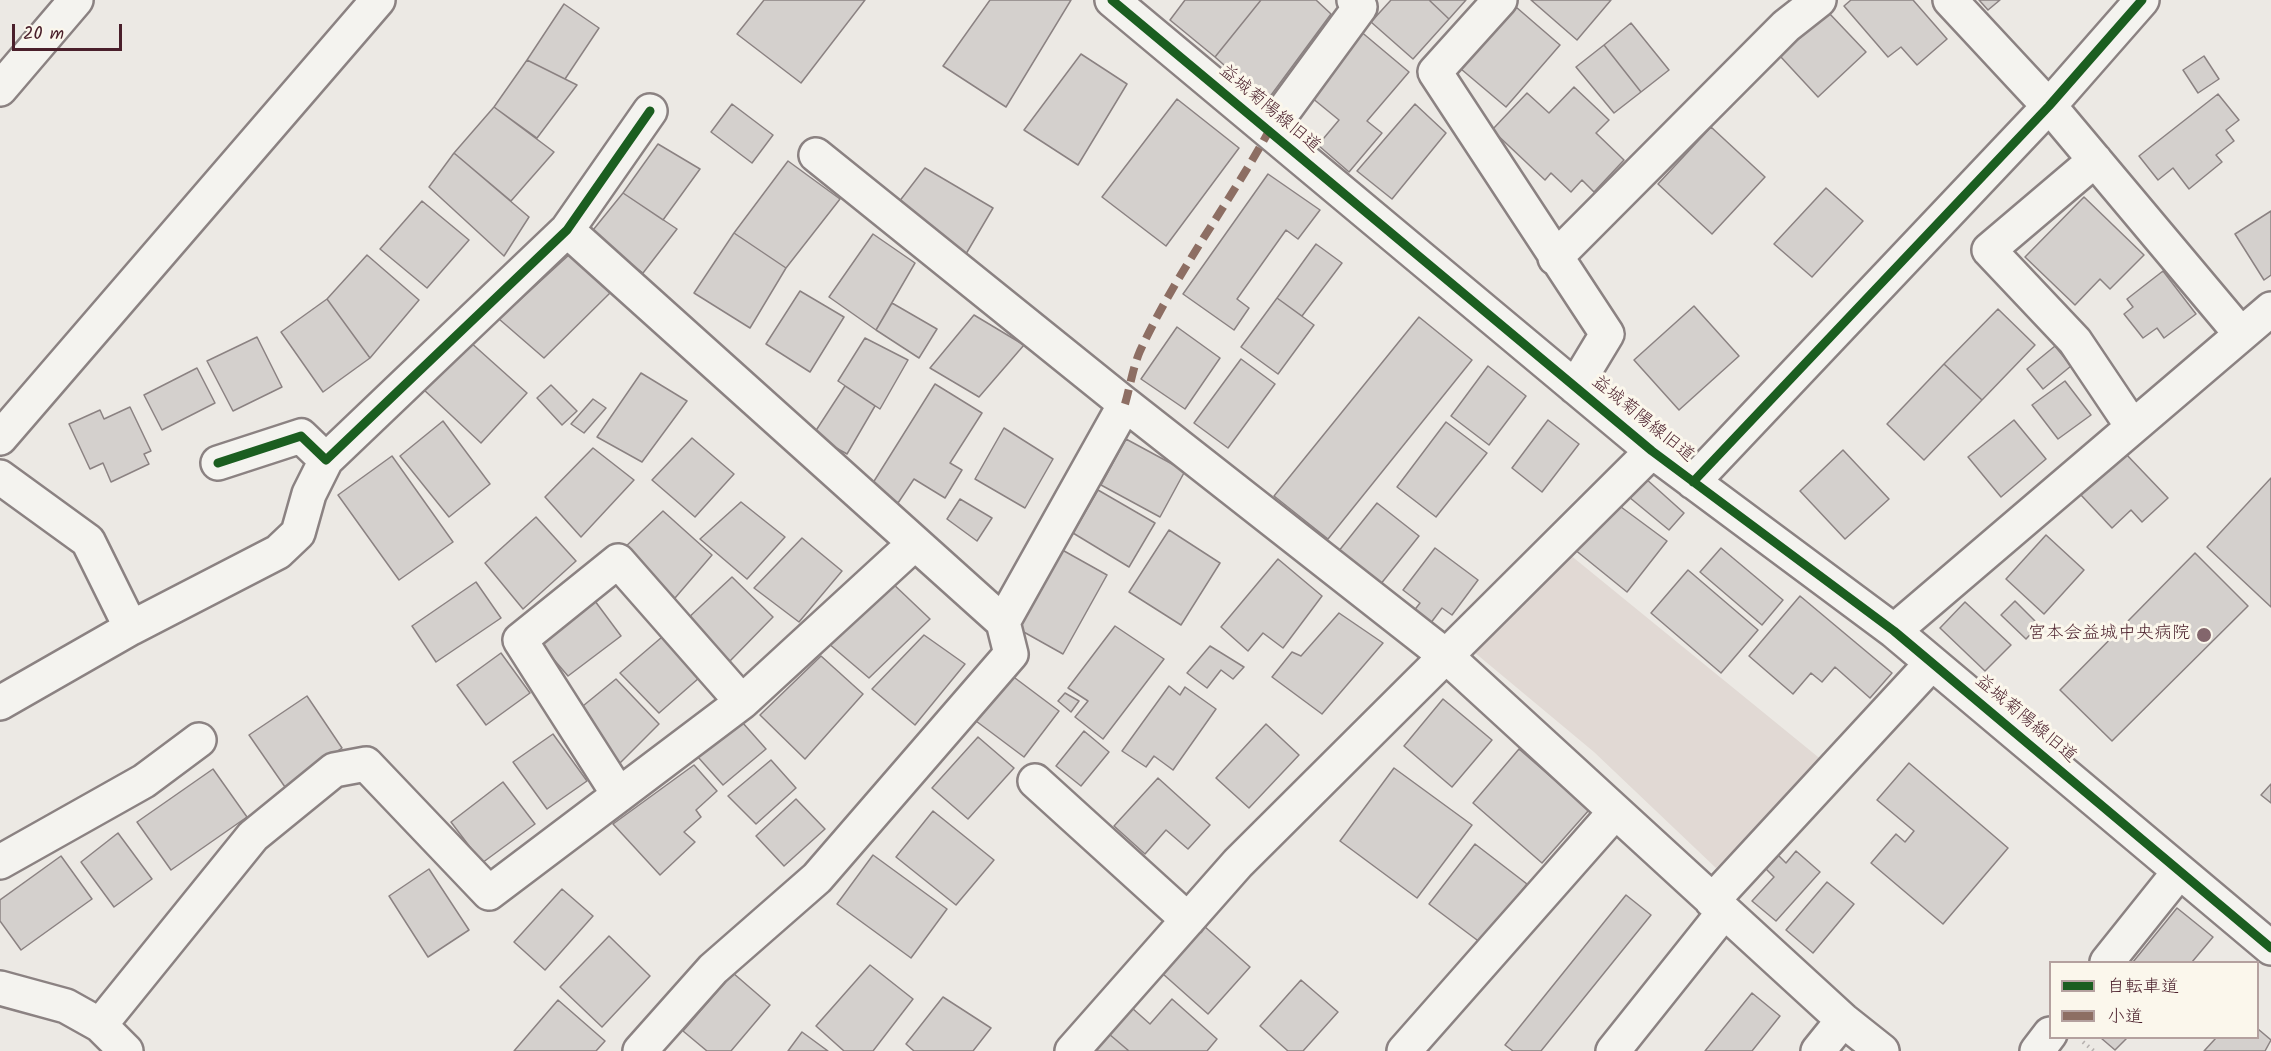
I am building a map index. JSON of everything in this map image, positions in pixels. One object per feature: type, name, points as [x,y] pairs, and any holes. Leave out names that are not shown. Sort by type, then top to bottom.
[{"type":"street","points":[[0,89],[76,0]]},
{"type":"street","points":[[0,438],[378,0]]},
{"type":"street","name":"益城菊陽線旧道","points":[[1112,0],[1652,452],[1894,631],[2271,948]]},
{"type":"street","points":[[1269,131],[1360,7],[1354,0]]},
{"type":"street","points":[[1500,0],[1435,72],[1607,334],[1575,387]]},
{"type":"street","points":[[1555,258],[1786,26],[1819,0]]},
{"type":"street","points":[[1950,0],[2049,106],[2240,333]]},
{"type":"street","points":[[1693,482],[2049,106],[2142,0]]},
{"type":"street","points":[[0,704],[131,628],[278,552],[298,533],[309,494],[326,460],[567,230],[651,111]]},
{"type":"street","points":[[816,155],[1125,404],[1446,656],[1718,907],[1843,1020],[1882,1051]]},
{"type":"street","points":[[2095,160],[1989,250],[2075,341],[2132,426]]},
{"type":"street","points":[[567,230],[1003,622],[1011,654],[817,878],[713,969],[640,1051]]},
{"type":"street","points":[[1894,631],[2240,333],[2271,309]]},
{"type":"street","points":[[1003,622],[1125,404]]},
{"type":"street","points":[[218,463],[301,436],[326,460]]},
{"type":"street","points":[[1072,1051],[1238,863],[1652,452]]},
{"type":"street","points":[[0,477],[88,541],[131,628]]},
{"type":"street","points":[[100,1025],[254,836],[334,770],[366,764],[489,893],[742,702],[915,543]]},
{"type":"street","points":[[619,795],[520,640],[618,561],[742,702]]},
{"type":"street","points":[[1613,1051],[1718,907],[1932,663]]},
{"type":"street","points":[[0,862],[144,781],[200,740]]},
{"type":"street","points":[[1035,782],[1188,920]]},
{"type":"street","points":[[1404,1051],[1615,812]]},
{"type":"street","points":[[2109,961],[2180,872]]},
{"type":"street","points":[[0,988],[66,1006],[100,1025],[126,1051]]},
{"type":"street","points":[[1818,1051],[1843,1020]]},
{"type":"street","points":[[2037,1051],[2049,1035]]},
{"type":"shaded area","points":[[1569,554],[1823,761],[1716,868],[1594,752],[1474,652]]},
{"type":"building","points":[[764,0],[865,0],[801,83],[737,34]]},
{"type":"building","points":[[990,0],[1071,0],[1006,107],[943,66]]},
{"type":"building","points":[[1185,0],[1261,0],[1215,57],[1170,20]]},
{"type":"building","points":[[1261,0],[1316,0],[1331,14],[1266,102],[1215,57]]},
{"type":"building","points":[[1391,0],[1429,0],[1449,19],[1413,59],[1371,22]]},
{"type":"building","points":[[1429,0],[1466,0],[1449,19]]},
{"type":"building","points":[[1531,0],[1611,0],[1577,40]]},
{"type":"building","points":[[1851,0],[1913,0],[1947,39],[1917,65],[1901,47],[1888,57],[1844,6]]},
{"type":"building","points":[[1979,0],[2000,0],[1988,10]]},
{"type":"building","points":[[564,4],[599,28],[565,79],[527,60]]},
{"type":"building","points":[[1516,7],[1560,45],[1506,107],[1461,69]]},
{"type":"building","points":[[1828,12],[1866,52],[1818,97],[1780,56]]},
{"type":"building","points":[[1631,23],[1669,70],[1641,92],[1604,45]]},
{"type":"building","points":[[1359,30],[1409,72],[1367,121],[1382,133],[1349,172],[1318,145],[1339,120],[1306,93]]},
{"type":"building","points":[[1604,45],[1641,92],[1614,113],[1576,67]]},
{"type":"building","points":[[1081,54],[1127,84],[1078,165],[1024,130]]},
{"type":"building","points":[[2204,56],[2219,79],[2198,93],[2183,70]]},
{"type":"building","points":[[527,60],[577,85],[537,138],[494,107]]},
{"type":"building","points":[[1574,87],[1609,120],[1596,133],[1624,160],[1594,192],[1582,180],[1571,192],[1551,173],[1545,180],[1492,130],[1527,93],[1549,113]]},
{"type":"building","points":[[2218,94],[2239,120],[2226,130],[2234,141],[2216,155],[2222,162],[2189,189],[2173,168],[2158,180],[2139,156]]},
{"type":"building","points":[[1177,99],[1239,148],[1166,246],[1102,197]]},
{"type":"building","points":[[732,104],[773,135],[752,163],[711,132]]},
{"type":"building","points":[[1415,104],[1446,133],[1392,199],[1357,171]]},
{"type":"building","points":[[494,107],[554,152],[511,201],[454,153]]},
{"type":"building","points":[[1711,127],[1765,177],[1712,234],[1658,184]]},
{"type":"building","points":[[658,144],[700,169],[663,220],[623,193]]},
{"type":"building","points":[[454,153],[529,217],[504,256],[429,187]]},
{"type":"building","points":[[788,161],[840,199],[786,268],[734,233]]},
{"type":"building","points":[[925,168],[993,208],[963,259],[892,211]]},
{"type":"building","points":[[1268,174],[1320,210],[1298,239],[1286,230],[1237,299],[1249,308],[1234,330],[1183,294]]},
{"type":"building","points":[[1826,188],[1863,221],[1812,277],[1774,244]]},
{"type":"building","points":[[623,193],[677,229],[643,273],[589,235]]},
{"type":"building","points":[[2084,197],[2144,255],[2110,289],[2100,279],[2075,305],[2025,257]]},
{"type":"building","points":[[422,201],[469,240],[427,288],[380,249]]},
{"type":"building","points":[[2271,211],[2271,275],[2264,280],[2235,234]]},
{"type":"building","points":[[734,233],[786,268],[750,328],[694,293]]},
{"type":"building","points":[[873,234],[915,263],[876,330],[829,297]]},
{"type":"building","points":[[1316,244],[1342,263],[1302,316],[1277,298]]},
{"type":"building","points":[[570,254],[610,293],[544,358],[499,319]]},
{"type":"building","points":[[367,255],[419,300],[370,358],[327,299]]},
{"type":"building","points":[[2163,271],[2196,314],[2164,338],[2157,328],[2143,338],[2124,314],[2133,307],[2127,299]]},
{"type":"building","points":[[800,291],[844,317],[810,372],[766,344]]},
{"type":"building","points":[[1277,298],[1314,325],[1278,374],[1241,347]]},
{"type":"building","points":[[327,299],[370,358],[323,392],[281,332]]},
{"type":"building","points":[[892,303],[937,329],[919,358],[876,330]]},
{"type":"building","points":[[1694,306],[1739,356],[1679,410],[1634,360]]},
{"type":"building","points":[[1998,309],[2035,345],[1982,400],[1944,364]]},
{"type":"building","points":[[974,315],[1024,345],[979,397],[930,368]]},
{"type":"building","points":[[1419,317],[1472,360],[1328,539],[1274,496]]},
{"type":"building","points":[[1177,327],[1220,358],[1185,409],[1141,379]]},
{"type":"building","points":[[257,337],[282,387],[233,411],[207,361]]},
{"type":"building","points":[[865,338],[908,360],[880,409],[838,381]]},
{"type":"building","points":[[469,341],[527,393],[481,443],[423,389]]},
{"type":"building","points":[[2055,346],[2071,366],[2043,389],[2027,369]]},
{"type":"building","points":[[1241,359],[1275,384],[1228,448],[1194,423]]},
{"type":"building","points":[[1944,364],[1982,400],[1924,460],[1887,424]]},
{"type":"building","points":[[1488,366],[1526,396],[1489,445],[1451,416]]},
{"type":"building","points":[[197,368],[215,403],[162,430],[144,395]]},
{"type":"building","points":[[641,373],[687,401],[642,462],[597,437]]},
{"type":"building","points":[[2065,381],[2091,415],[2058,439],[2032,405]]},
{"type":"building","points":[[935,384],[982,413],[950,463],[962,470],[945,498],[914,479],[898,503],[871,486]]},
{"type":"building","points":[[551,385],[577,411],[562,425],[537,398]]},
{"type":"building","points":[[845,386],[875,406],[847,454],[813,435]]},
{"type":"building","points":[[593,399],[606,408],[584,433],[571,424]]},
{"type":"building","points":[[130,407],[151,451],[144,454],[149,464],[111,482],[103,463],[90,469],[69,424],[100,410],[104,419]]},
{"type":"building","points":[[1548,420],[1579,444],[1542,492],[1512,468]]},
{"type":"building","points":[[2014,420],[2046,459],[2001,497],[1968,457]]},
{"type":"building","points":[[443,421],[490,484],[449,517],[400,456]]},
{"type":"building","points":[[1446,422],[1487,453],[1436,517],[1397,487]]},
{"type":"building","points":[[1004,428],[1053,459],[1025,508],[975,479]]},
{"type":"building","points":[[692,438],[734,474],[695,517],[652,480]]},
{"type":"building","points":[[1126,439],[1185,471],[1160,517],[1101,485]]},
{"type":"building","points":[[593,448],[634,480],[581,537],[545,497]]},
{"type":"building","points":[[1843,450],[1889,499],[1845,539],[1800,491]]},
{"type":"building","points":[[2124,452],[2168,498],[2142,522],[2131,510],[2112,528],[2080,494]]},
{"type":"building","points":[[392,456],[453,542],[399,580],[338,495]]},
{"type":"building","points":[[1645,478],[1684,513],[1669,530],[1629,497]]},
{"type":"building","points":[[2271,478],[2271,607],[2207,547]]},
{"type":"building","points":[[1098,490],[1155,523],[1129,567],[1073,533]]},
{"type":"building","points":[[960,499],[992,518],[977,541],[947,519]]},
{"type":"building","points":[[741,502],[785,537],[747,579],[700,539]]},
{"type":"building","points":[[1377,503],[1419,536],[1380,585],[1338,552]]},
{"type":"building","points":[[1617,504],[1667,541],[1627,592],[1574,549]]},
{"type":"building","points":[[663,511],[712,555],[675,598],[621,551]]},
{"type":"building","points":[[536,517],[576,561],[523,609],[485,563]]},
{"type":"building","points":[[1169,530],[1220,563],[1181,625],[1129,592]]},
{"type":"building","points":[[2046,535],[2084,570],[2044,614],[2006,579]]},
{"type":"building","points":[[802,538],[842,571],[799,622],[754,588]]},
{"type":"building","points":[[1057,547],[1107,575],[1063,654],[1013,626]]},
{"type":"building","points":[[1435,548],[1478,580],[1452,615],[1442,608],[1430,624],[1413,612],[1420,603],[1403,590]]},
{"type":"building","points":[[1721,548],[1783,600],[1762,625],[1700,572]]},
{"type":"building","points":[[2195,553],[2248,606],[2112,741],[2060,690]]},
{"type":"building","points":[[1278,559],[1322,596],[1283,648],[1263,633],[1248,651],[1221,627]]},
{"type":"building","points":[[1688,570],[1758,630],[1721,673],[1651,613]]},
{"type":"building","points":[[732,577],[773,617],[729,662],[686,620]]},
{"type":"building","points":[[890,581],[930,619],[869,678],[828,643]]},
{"type":"building","points":[[476,582],[501,618],[436,662],[412,626]]},
{"type":"building","points":[[1800,596],[1892,673],[1870,698],[1835,667],[1822,682],[1811,673],[1793,694],[1749,656]]},
{"type":"building","points":[[592,597],[621,636],[568,676],[537,640]]},
{"type":"building","points":[[2015,601],[2039,625],[2026,639],[2001,615]]},
{"type":"building","points":[[1965,602],[2011,645],[1985,671],[1940,628]]},
{"type":"building","points":[[1339,613],[1383,643],[1322,714],[1272,677],[1292,652],[1301,656]]},
{"type":"building","points":[[1115,626],[1164,659],[1103,739],[1075,717],[1088,701],[1068,688]]},
{"type":"building","points":[[924,635],[965,664],[915,725],[872,689]]},
{"type":"building","points":[[662,637],[699,678],[659,713],[620,673]]},
{"type":"building","points":[[1210,646],[1244,667],[1233,679],[1221,670],[1207,688],[1187,673]]},
{"type":"building","points":[[501,653],[530,693],[486,725],[457,685]]},
{"type":"building","points":[[821,656],[863,694],[805,759],[760,715]]},
{"type":"building","points":[[1007,672],[1059,711],[1024,757],[972,718]]},
{"type":"building","points":[[616,679],[659,724],[619,764],[578,710]]},
{"type":"building","points":[[1169,686],[1180,695],[1185,687],[1216,709],[1173,770],[1154,756],[1146,767],[1122,751]]},
{"type":"building","points":[[1065,693],[1079,701],[1071,712],[1058,701]]},
{"type":"building","points":[[307,696],[342,748],[285,787],[249,735]]},
{"type":"building","points":[[1443,699],[1492,740],[1452,787],[1404,746]]},
{"type":"building","points":[[742,722],[766,749],[723,785],[697,756]]},
{"type":"building","points":[[1266,724],[1299,755],[1249,808],[1216,778]]},
{"type":"building","points":[[1084,731],[1109,752],[1081,786],[1056,766]]},
{"type":"building","points":[[553,734],[587,781],[547,809],[513,762]]},
{"type":"building","points":[[978,737],[1014,768],[968,819],[932,788]]},
{"type":"building","points":[[1519,749],[1589,810],[1542,863],[1473,803]]},
{"type":"building","points":[[771,760],[796,788],[756,824],[728,796]]},
{"type":"building","points":[[1909,763],[2008,848],[1943,924],[1871,863],[1896,834],[1905,842],[1914,831],[1877,800]]},
{"type":"building","points":[[694,765],[717,791],[696,810],[701,817],[684,832],[695,842],[660,875],[613,824]]},
{"type":"building","points":[[1394,768],[1472,825],[1417,898],[1340,841]]},
{"type":"building","points":[[213,769],[247,817],[171,870],[137,822]]},
{"type":"building","points":[[1158,778],[1210,825],[1188,849],[1166,830],[1145,854],[1114,826]]},
{"type":"building","points":[[503,782],[535,824],[482,863],[451,822]]},
{"type":"building","points":[[2271,784],[2271,803],[2261,795]]},
{"type":"building","points":[[796,799],[825,829],[784,866],[756,836]]},
{"type":"building","points":[[933,811],[994,860],[956,905],[896,857]]},
{"type":"building","points":[[118,833],[152,879],[114,907],[81,862]]},
{"type":"building","points":[[1475,844],[1527,884],[1481,943],[1429,904]]},
{"type":"building","points":[[1796,851],[1820,872],[1776,921],[1752,901],[1774,877],[1766,869],[1778,855],[1786,863]]},
{"type":"building","points":[[873,855],[947,909],[911,958],[837,904]]},
{"type":"building","points":[[61,856],[92,899],[21,950],[0,921],[0,900]]},
{"type":"building","points":[[429,869],[469,930],[428,957],[389,896]]},
{"type":"building","points":[[1827,882],[1854,904],[1813,953],[1786,930]]},
{"type":"building","points":[[562,889],[593,916],[545,970],[514,942]]},
{"type":"building","points":[[1626,895],[1651,915],[1541,1051],[1513,1051],[1505,1045]]},
{"type":"building","points":[[2177,908],[2213,937],[2193,961],[2134,961]]},
{"type":"building","points":[[1204,926],[1250,967],[1208,1014],[1163,974]]},
{"type":"building","points":[[609,936],[650,976],[602,1027],[560,987]]},
{"type":"building","points":[[870,965],[913,999],[873,1051],[844,1051],[816,1026]]},
{"type":"building","points":[[733,973],[770,1005],[731,1051],[707,1051],[683,1031]]},
{"type":"building","points":[[1301,980],[1338,1012],[1303,1051],[1288,1051],[1260,1026]]},
{"type":"building","points":[[1752,993],[1780,1016],[1752,1051],[1705,1051]]},
{"type":"building","points":[[943,997],[991,1028],[973,1051],[914,1051],[906,1044]]},
{"type":"building","points":[[1172,999],[1217,1039],[1207,1051],[1129,1051],[1109,1034],[1132,1008],[1150,1024]]},
{"type":"building","points":[[558,1000],[605,1041],[596,1051],[514,1051]]},
{"type":"building","points":[[2259,1030],[2271,1040],[2265,1051],[2204,1051],[2215,1039],[2259,1039]]},
{"type":"building","points":[[802,1032],[828,1051],[788,1051]]},
{"type":"building","points":[[1109,1034],[1129,1051],[1094,1051]]},
{"type":"building","points":[[2102,1039],[2126,1039],[2115,1050]]},
{"type":"marked path","points":[[1125,404],[1133,370],[1154,322],[1269,131]]},
{"type":"cycle path","points":[[1112,0],[1652,451],[1894,631],[2271,948]]},
{"type":"cycle path","points":[[1693,482],[2049,106],[2142,0]]},
{"type":"cycle path","points":[[218,463],[301,436],[326,460],[567,230],[650,111]]},
{"type":"place","name":"宮本会益城中央病院","points":[[2204,635]]}]
